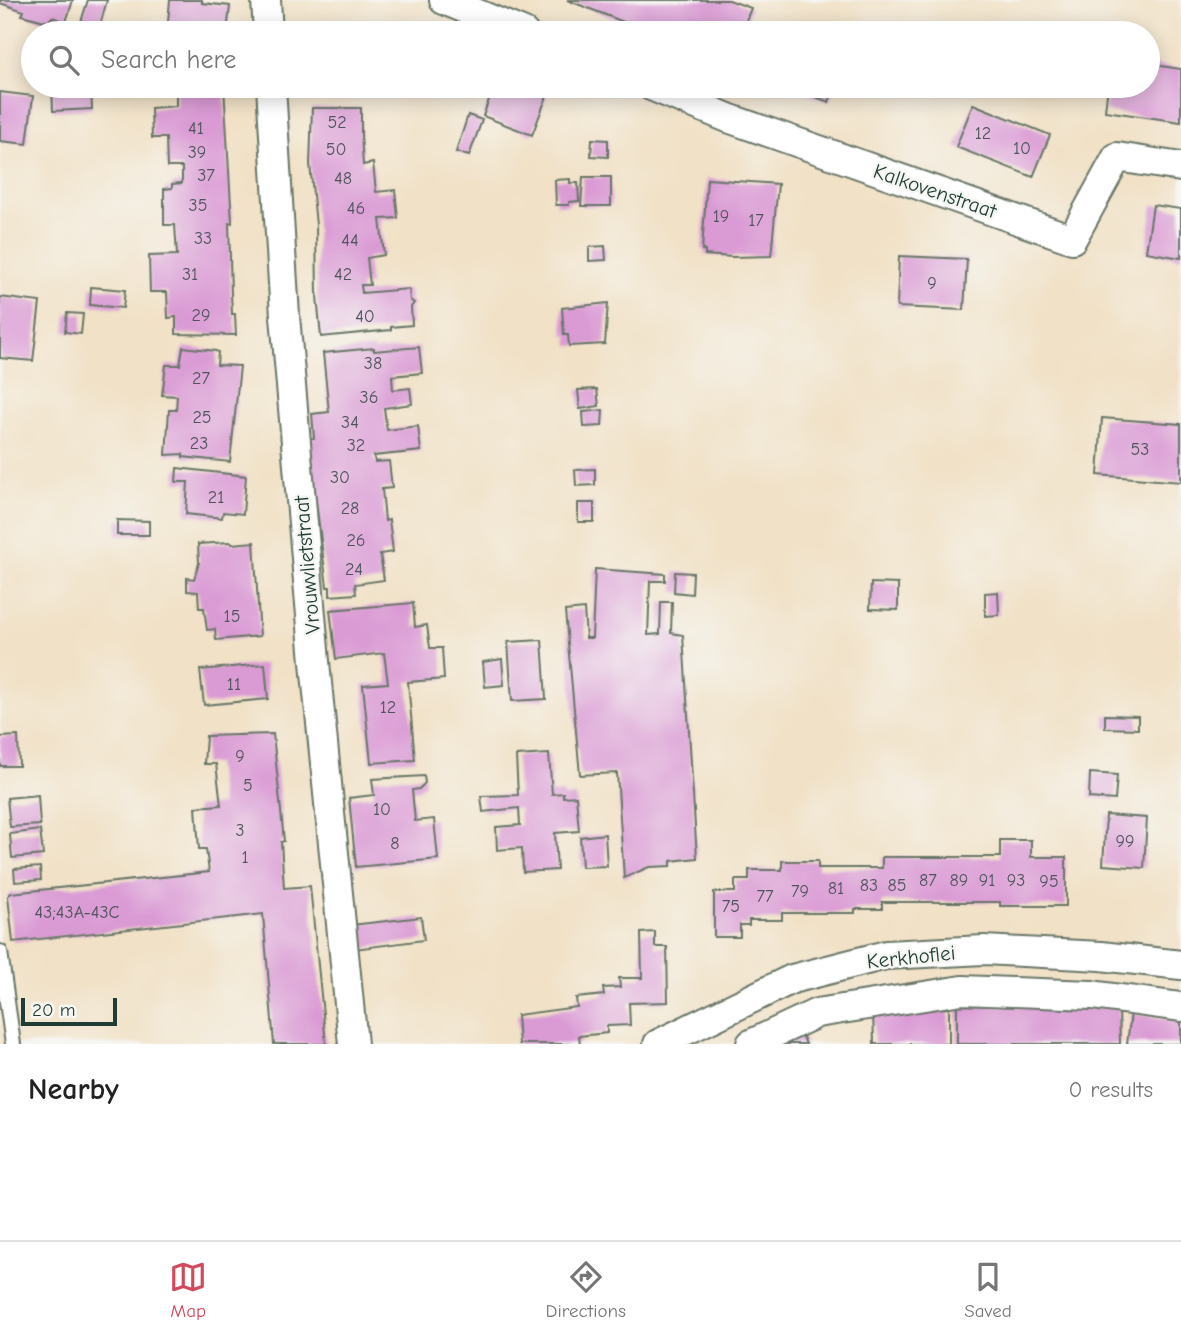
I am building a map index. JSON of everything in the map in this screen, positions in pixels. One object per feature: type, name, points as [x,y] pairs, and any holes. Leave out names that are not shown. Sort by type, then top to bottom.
[{"type":"street","points":[[266,0],[267,21]]},
{"type":"street","points":[[444,0],[495,21]]},
{"type":"street","name":"Vrouwvlietstraat","points":[[272,98],[285,316],[316,673],[353,1044]]},
{"type":"street","name":"Kalkovenstraat","points":[[679,98],[728,118],[1072,239],[1117,157],[1181,167]]},
{"type":"street","name":"Kerkhoflei","points":[[658,1044],[792,979],[886,955],[984,950],[1101,956],[1181,965]]},
{"type":"street","name":"Kerkhoflei","points":[[751,1044],[817,1013],[962,990],[1092,995],[1181,1007]]},
{"type":"lane","points":[[0,953],[13,1044]]},
{"type":"building","points":[[0,0],[73,0],[66,21],[52,17],[44,21],[22,15],[24,11],[0,3]]},
{"type":"building","points":[[88,0],[107,0],[101,21],[81,21]]},
{"type":"building","points":[[170,0],[202,0],[202,3],[230,6],[228,21],[168,21]]},
{"type":"building","points":[[567,0],[729,0],[751,8],[746,21],[621,21]]},
{"type":"building","points":[[1160,66],[1181,69],[1181,122],[1105,111],[1107,98],[1160,98]]},
{"type":"building","points":[[0,92],[21,95],[21,98],[33,98],[27,144],[0,141]]},
{"type":"building","points":[[52,98],[92,98],[92,109],[53,111]]},
{"type":"building","points":[[176,98],[225,98],[232,223],[229,223],[232,314],[235,314],[236,335],[176,334],[176,317],[168,318],[167,292],[150,292],[149,256],[177,255],[175,225],[164,225],[164,189],[172,188],[172,184],[182,183],[182,167],[167,167],[166,138],[152,138],[151,108],[176,106]]},
{"type":"building","points":[[490,98],[546,98],[532,135],[483,116]]},
{"type":"building","points":[[973,104],[1050,135],[1033,177],[956,147]]},
{"type":"building","points":[[312,108],[361,108],[363,165],[373,163],[376,192],[395,190],[398,218],[380,219],[384,255],[367,258],[370,285],[361,285],[362,293],[409,289],[410,300],[414,303],[411,307],[412,325],[391,327],[391,330],[321,337],[317,296],[316,225],[310,164]]},
{"type":"building","points":[[468,115],[482,120],[469,156],[456,152]]},
{"type":"building","points":[[592,139],[608,140],[608,157],[591,156]]},
{"type":"building","points":[[583,177],[611,177],[611,206],[581,206]]},
{"type":"building","points":[[570,179],[570,183],[578,183],[579,201],[569,202],[569,205],[556,205],[555,180]]},
{"type":"building","points":[[707,179],[778,184],[771,256],[705,255],[702,250]]},
{"type":"building","points":[[1153,205],[1181,209],[1181,258],[1146,252]]},
{"type":"building","points":[[605,246],[606,260],[589,261],[589,247]]},
{"type":"building","points":[[899,256],[967,259],[964,310],[897,307]]},
{"type":"building","points":[[91,287],[125,290],[123,308],[90,305]]},
{"type":"building","points":[[0,297],[40,302],[33,361],[0,358]]},
{"type":"building","points":[[608,303],[605,344],[569,346],[568,335],[564,335],[562,308]]},
{"type":"building","points":[[67,313],[83,314],[81,334],[65,332]]},
{"type":"building","points":[[183,347],[216,351],[217,365],[240,366],[230,462],[183,457],[183,454],[166,455],[169,410],[176,410],[177,396],[162,395],[166,365],[180,365]]},
{"type":"building","points":[[419,347],[422,373],[392,376],[393,390],[410,388],[412,404],[384,408],[387,430],[418,426],[421,451],[374,456],[375,462],[389,461],[392,488],[382,489],[385,521],[389,520],[393,552],[380,554],[384,580],[355,584],[356,594],[330,596],[308,439],[314,438],[312,414],[329,412],[323,353]]},
{"type":"building","points":[[597,389],[599,406],[580,409],[578,390]]},
{"type":"building","points":[[603,410],[602,426],[584,427],[583,412]]},
{"type":"building","points":[[1102,418],[1181,424],[1181,482],[1098,475]]},
{"type":"building","points":[[177,468],[246,476],[243,514],[223,512],[222,518],[186,514],[188,482],[176,482]]},
{"type":"building","points":[[595,469],[595,485],[576,486],[575,470]]},
{"type":"building","points":[[578,503],[594,503],[594,522],[578,522]]},
{"type":"building","points":[[117,520],[149,521],[149,535],[117,535]]},
{"type":"building","points":[[254,542],[260,636],[216,640],[215,629],[207,630],[204,608],[199,608],[198,592],[187,591],[187,578],[194,579],[199,563],[198,544]]},
{"type":"building","points":[[595,569],[665,574],[665,581],[650,581],[648,635],[660,634],[661,602],[672,602],[671,633],[683,635],[697,858],[671,861],[671,866],[649,867],[624,878],[617,773],[580,775],[565,611],[584,609],[586,638],[592,638]]},
{"type":"building","points":[[675,572],[693,573],[692,594],[674,592]]},
{"type":"building","points":[[871,583],[898,584],[898,610],[870,609]]},
{"type":"building","points":[[998,592],[999,615],[985,616],[985,593]]},
{"type":"building","points":[[413,603],[415,627],[427,625],[430,648],[442,648],[444,679],[408,682],[415,760],[371,763],[363,685],[388,683],[384,653],[336,659],[330,610]]},
{"type":"building","points":[[542,640],[546,699],[512,701],[508,642]]},
{"type":"building","points":[[502,659],[504,685],[485,687],[483,662]]},
{"type":"building","points":[[265,664],[268,699],[204,705],[200,670]]},
{"type":"building","points":[[1105,715],[1138,716],[1138,729],[1105,728]]},
{"type":"building","points":[[273,734],[284,841],[281,842],[284,888],[310,886],[326,1044],[274,1044],[263,914],[13,942],[8,896],[11,893],[209,872],[206,849],[199,849],[196,807],[221,805],[216,764],[204,764],[206,736]]},
{"type":"building","points":[[18,736],[19,766],[0,766],[0,737]]},
{"type":"building","points":[[549,754],[552,794],[576,796],[579,831],[555,833],[557,870],[523,872],[522,848],[497,850],[496,827],[520,825],[519,808],[483,812],[481,796],[518,795],[516,756]]},
{"type":"building","points":[[1090,773],[1117,775],[1115,800],[1089,798]]},
{"type":"building","points":[[424,776],[425,783],[419,789],[412,790],[415,821],[434,819],[438,859],[356,867],[349,798],[374,795],[372,779]]},
{"type":"building","points":[[38,795],[40,825],[10,827],[7,798]]},
{"type":"building","points":[[1106,815],[1147,818],[1144,868],[1103,865]]},
{"type":"building","points":[[40,830],[43,855],[12,858],[10,834]]},
{"type":"building","points":[[605,834],[607,866],[582,867],[580,837]]},
{"type":"building","points":[[1000,840],[1031,840],[1031,857],[1066,857],[1066,906],[1000,906],[1000,902],[882,902],[882,909],[855,909],[855,913],[782,913],[782,920],[749,920],[749,925],[740,925],[740,937],[714,937],[714,892],[735,892],[735,880],[749,880],[749,870],[782,870],[782,861],[818,861],[818,868],[882,868],[882,857],[1000,857]]},
{"type":"building","points":[[40,867],[41,880],[15,882],[14,869]]},
{"type":"building","points":[[421,917],[424,940],[355,949],[352,925]]},
{"type":"building","points":[[655,932],[655,947],[667,947],[668,1002],[629,1003],[630,1025],[607,1026],[607,1033],[579,1036],[580,1044],[519,1044],[517,1015],[577,1007],[576,998],[604,995],[603,988],[620,987],[619,978],[642,978],[641,933]]},
{"type":"building","points":[[957,1005],[1119,1008],[1120,1044],[957,1044]]},
{"type":"building","points":[[949,1008],[949,1044],[874,1044],[873,1009]]},
{"type":"building","points":[[1131,1013],[1181,1021],[1181,1044],[1127,1044]]},
{"type":"building","points":[[802,1035],[806,1044],[782,1044]]}]
